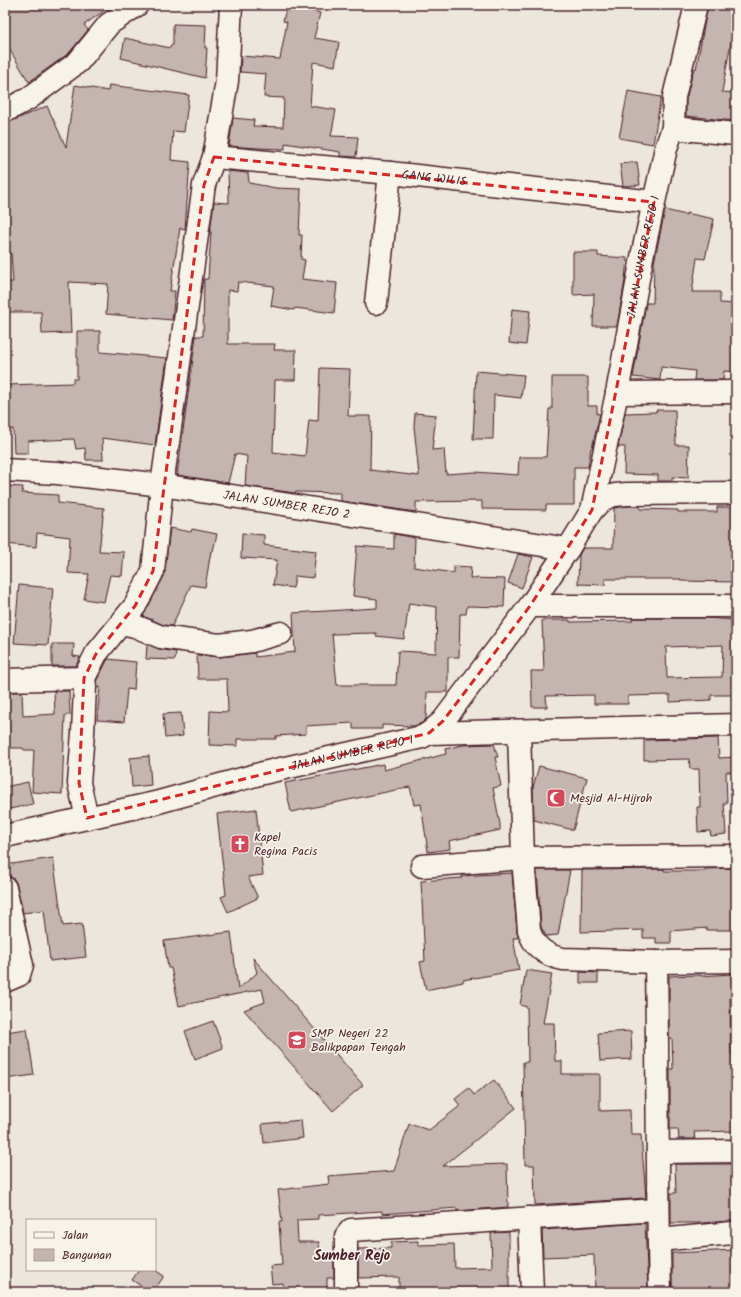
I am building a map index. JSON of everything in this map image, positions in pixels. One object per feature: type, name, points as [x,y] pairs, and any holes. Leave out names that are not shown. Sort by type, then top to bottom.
[{"type":"street","points":[[5,111],[28,99],[78,62],[109,24],[137,5]]},
{"type":"street","points":[[87,818],[79,783],[83,733],[84,678],[96,654],[135,606],[153,571],[162,486],[204,185],[214,157],[227,81],[231,5]]},
{"type":"street","name":"JALAN SUMBER REJO 1","points":[[592,510],[617,393],[643,252],[666,148],[673,128],[674,97],[696,5]]},
{"type":"street","points":[[673,128],[736,134]]},
{"type":"street","name":"GANG WILIS","points":[[214,157],[390,172],[654,202]]},
{"type":"street","points":[[376,303],[390,172]]},
{"type":"street","points":[[617,393],[736,392]]},
{"type":"street","name":"JALAN SUMBER REJO 2","points":[[5,470],[57,473],[162,486],[568,549]]},
{"type":"street","name":"JALAN SUMBER REJO 1","points":[[5,836],[155,803],[263,774],[416,738],[429,733],[443,721],[530,606],[592,510],[600,502],[615,495],[736,493]]},
{"type":"street","points":[[530,606],[736,606]]},
{"type":"street","points":[[122,623],[135,626],[161,637],[219,645],[252,641],[281,633]]},
{"type":"street","points":[[5,680],[84,678]]},
{"type":"street","points":[[429,733],[736,725]]},
{"type":"street","points":[[519,731],[523,858],[529,930],[531,938],[541,949],[556,957],[563,958],[656,962],[736,961]]},
{"type":"street","points":[[422,866],[523,858],[736,856]]},
{"type":"street","points":[[5,888],[22,965],[19,975],[5,981]]},
{"type":"street","points":[[656,962],[658,1152],[657,1210],[660,1292]]},
{"type":"street","points":[[658,1152],[736,1151]]},
{"type":"street","points":[[346,1292],[346,1236],[351,1230],[657,1210]]},
{"type":"street","points":[[529,1218],[532,1292]]},
{"type":"street","points":[[659,1240],[732,1233]]},
{"type":"highlighted area","points":[[214,157],[654,202],[592,510],[530,606],[443,721],[429,733],[87,818],[79,783],[84,678],[96,654],[135,606],[153,571],[204,185]]},
{"type":"building","points":[[5,5],[112,5],[84,25],[88,30],[69,53],[29,82],[5,42]]},
{"type":"building","points":[[287,5],[320,13],[314,38],[339,42],[335,66],[313,62],[310,106],[336,110],[331,136],[358,137],[356,157],[340,156],[340,152],[285,143],[285,149],[229,146],[233,118],[254,120],[253,126],[283,127],[284,98],[264,97],[266,74],[240,72],[241,56],[280,59],[287,22],[283,21]]},
{"type":"building","points":[[708,5],[736,5],[736,14],[722,92],[736,93],[735,121],[686,116],[686,99],[694,68],[696,69]]},
{"type":"building","points":[[173,24],[206,25],[205,48],[207,48],[205,78],[121,58],[125,38],[170,48],[171,45],[173,45]]},
{"type":"building","points":[[75,85],[108,91],[109,85],[189,95],[184,132],[173,131],[171,160],[190,162],[185,229],[180,228],[170,291],[175,291],[172,320],[106,314],[108,284],[69,282],[71,333],[42,334],[41,312],[5,312],[5,282],[13,282],[11,253],[5,254],[5,124],[47,106],[66,147]]},
{"type":"building","points":[[628,91],[661,97],[653,144],[619,138]]},
{"type":"building","points":[[637,162],[640,185],[623,186],[620,164]]},
{"type":"building","points":[[228,171],[248,173],[249,183],[276,188],[301,189],[299,235],[302,235],[301,259],[305,260],[302,279],[337,283],[334,313],[295,308],[294,310],[271,306],[274,286],[238,282],[237,291],[228,290],[228,344],[275,344],[274,350],[296,350],[295,380],[275,380],[273,452],[305,456],[309,420],[318,421],[320,368],[350,369],[348,416],[371,416],[370,470],[419,476],[414,426],[415,413],[436,415],[432,450],[444,449],[446,474],[475,472],[518,475],[519,457],[546,457],[549,409],[552,409],[552,377],[588,377],[588,406],[597,406],[597,414],[600,414],[591,448],[588,467],[574,467],[574,505],[546,505],[546,510],[482,509],[482,501],[416,502],[416,512],[341,501],[341,493],[295,493],[245,486],[247,456],[235,454],[228,483],[177,475],[196,336],[203,336],[204,279],[208,279],[210,232],[214,202],[229,203]]},
{"type":"building","points":[[665,210],[714,219],[705,259],[697,258],[692,292],[720,292],[720,303],[736,304],[736,372],[724,371],[723,380],[694,380],[695,371],[661,367],[660,380],[633,377],[646,303],[653,303],[654,263]]},
{"type":"building","points":[[573,252],[598,252],[598,256],[627,258],[625,280],[617,326],[593,326],[594,294],[573,295]]},
{"type":"building","points":[[512,309],[530,311],[526,345],[509,343]]},
{"type":"building","points":[[77,331],[100,331],[100,352],[167,358],[155,445],[102,438],[103,460],[86,460],[85,448],[76,449],[74,439],[28,441],[28,453],[14,453],[13,429],[5,430],[5,385],[73,383],[73,379],[77,379]]},
{"type":"building","points":[[476,371],[524,375],[521,398],[494,395],[493,439],[473,439]]},
{"type":"building","points":[[656,410],[675,410],[676,445],[689,445],[688,478],[672,477],[672,481],[658,481],[658,475],[624,474],[625,447],[618,447],[625,413],[656,412]]},
{"type":"building","points":[[5,486],[23,487],[22,493],[58,495],[58,503],[104,508],[99,551],[124,552],[122,576],[110,575],[104,602],[84,599],[89,574],[68,573],[70,537],[37,533],[36,547],[5,544]]},
{"type":"building","points":[[640,506],[640,509],[678,510],[678,512],[717,512],[717,507],[736,507],[736,582],[681,581],[681,579],[605,579],[605,585],[578,584],[579,555],[583,548],[613,548],[614,508]]},
{"type":"building","points":[[170,528],[191,532],[192,529],[217,534],[213,551],[211,551],[205,587],[191,585],[172,626],[164,625],[143,616],[164,576]]},
{"type":"building","points":[[242,533],[264,535],[264,545],[316,551],[313,578],[295,576],[293,588],[273,585],[277,560],[241,558]]},
{"type":"building","points":[[394,534],[415,538],[414,567],[454,573],[454,566],[471,567],[470,578],[505,579],[504,607],[467,606],[466,614],[460,614],[459,657],[448,657],[448,692],[427,692],[426,719],[422,723],[414,726],[382,725],[382,729],[353,729],[353,723],[306,726],[306,734],[276,736],[276,739],[237,739],[237,746],[209,745],[210,711],[228,712],[227,679],[198,679],[197,655],[220,657],[255,653],[255,657],[295,652],[293,613],[377,608],[377,599],[353,596],[357,546],[394,549]],"holes":[[[409,603],[437,607],[436,653],[398,651],[396,685],[337,685],[332,634],[376,633],[376,636],[404,639]]]},
{"type":"building","points":[[518,554],[533,557],[522,588],[508,583]]},
{"type":"building","points":[[19,585],[53,588],[48,645],[14,643]]},
{"type":"building","points":[[632,618],[706,618],[736,620],[736,695],[711,695],[711,700],[670,702],[670,695],[628,696],[628,704],[594,704],[594,695],[546,696],[547,707],[532,707],[531,671],[544,671],[542,620],[570,620],[570,622],[632,621]],"holes":[[[723,645],[722,677],[667,678],[666,647]]]},
{"type":"building","points":[[52,644],[74,644],[73,656],[80,657],[76,666],[52,666]]},
{"type":"building","points":[[147,644],[159,649],[176,652],[175,660],[146,659]]},
{"type":"building","points":[[108,659],[136,662],[134,690],[127,689],[124,722],[97,720],[100,687],[97,687],[97,680]]},
{"type":"building","points":[[54,691],[69,691],[70,715],[65,715],[62,794],[32,792],[34,750],[24,750],[23,748],[5,748],[5,692],[22,692],[23,716],[55,714]]},
{"type":"building","points":[[181,713],[183,736],[165,738],[163,714]]},
{"type":"building","points":[[718,738],[719,758],[736,757],[736,772],[726,772],[727,803],[724,803],[726,834],[711,836],[710,831],[698,832],[697,807],[700,807],[699,769],[690,769],[689,759],[644,760],[644,740]]},
{"type":"building","points":[[494,744],[498,757],[495,757],[501,786],[493,788],[500,830],[449,841],[450,849],[428,852],[421,804],[414,805],[410,787],[291,812],[285,783],[383,764],[384,770],[446,754],[445,749],[463,745]]},
{"type":"building","points":[[149,756],[151,785],[132,787],[130,758]]},
{"type":"building","name":"Mesjid Al-Hijroh","points":[[539,766],[587,778],[573,830],[534,820],[533,787]]},
{"type":"building","points":[[28,782],[33,804],[5,810],[5,787]]},
{"type":"building","name":"Kapel Regina Pacis","points":[[256,809],[263,875],[248,877],[258,898],[228,912],[221,897],[226,895],[217,814]]},
{"type":"building","points":[[53,858],[63,926],[82,924],[86,957],[50,961],[44,910],[23,913],[17,885],[14,879],[9,876],[5,876],[5,865]]},
{"type":"building","points":[[736,868],[736,930],[707,930],[707,928],[671,931],[671,943],[656,943],[656,938],[643,938],[643,930],[581,932],[582,870],[664,869],[664,871],[705,871],[705,869]]},
{"type":"building","points":[[537,870],[570,870],[558,935],[546,936],[541,927]]},
{"type":"building","points":[[512,873],[518,938],[513,938],[519,970],[463,980],[463,982],[426,990],[420,962],[425,961],[421,881],[462,878],[462,876]]},
{"type":"building","points":[[231,932],[238,989],[257,973],[253,958],[363,1085],[333,1111],[244,1010],[265,1002],[262,989],[179,1006],[171,968],[168,968],[164,941]]},
{"type":"building","points":[[526,970],[552,974],[543,1023],[554,1023],[555,1061],[562,1061],[562,1074],[600,1074],[600,1111],[630,1110],[631,1135],[641,1135],[646,1198],[535,1205],[534,1165],[525,1165],[523,1062],[528,1062],[527,1007],[520,1005]]},
{"type":"building","points":[[580,972],[598,973],[598,983],[580,983]]},
{"type":"building","points":[[731,974],[733,998],[730,998],[731,1054],[736,1054],[736,1131],[694,1132],[695,1139],[679,1139],[678,1129],[670,1129],[670,1069],[673,1069],[672,1038],[669,1038],[669,976]]},
{"type":"building","points":[[213,1021],[223,1048],[195,1059],[185,1031]]},
{"type":"building","points":[[27,1029],[34,1075],[5,1079],[5,1032]]},
{"type":"building","points":[[631,1031],[632,1059],[600,1061],[598,1033]]},
{"type":"building","points":[[494,1080],[516,1108],[443,1166],[507,1164],[508,1207],[457,1211],[457,1208],[382,1214],[382,1211],[318,1215],[318,1219],[297,1220],[298,1242],[319,1242],[320,1255],[334,1255],[334,1278],[327,1278],[327,1292],[283,1292],[283,1283],[272,1284],[270,1266],[282,1265],[279,1222],[282,1222],[278,1190],[329,1184],[328,1176],[394,1171],[409,1124],[429,1130],[460,1106],[455,1099],[469,1088],[474,1095]]},
{"type":"building","points":[[301,1120],[303,1138],[264,1143],[262,1124]]},
{"type":"building","points":[[675,1164],[736,1164],[736,1221],[671,1223],[671,1193],[676,1193]]},
{"type":"building","points":[[645,1223],[648,1292],[595,1292],[594,1255],[543,1257],[542,1230]]},
{"type":"building","points":[[509,1232],[509,1292],[399,1292],[399,1277],[358,1278],[358,1249],[391,1248],[391,1242],[418,1241],[418,1245],[454,1244],[455,1268],[492,1267],[491,1233]]},
{"type":"building","points":[[736,1250],[736,1292],[672,1292],[672,1253]]},
{"type":"building","points":[[138,1271],[156,1271],[164,1276],[153,1292],[150,1292],[132,1280]]},
{"type":"place","name":"Mesjid Al-Hijroh","points":[[556,798]]},
{"type":"place","name":"Kapel Regina Pacis","points":[[240,844]]},
{"type":"place","name":"SMP Negeri 22 Balikpapan Tengah","points":[[297,1040]]},
{"type":"district","name":"Sumber Rejo","points":[[352,1256]]}]
